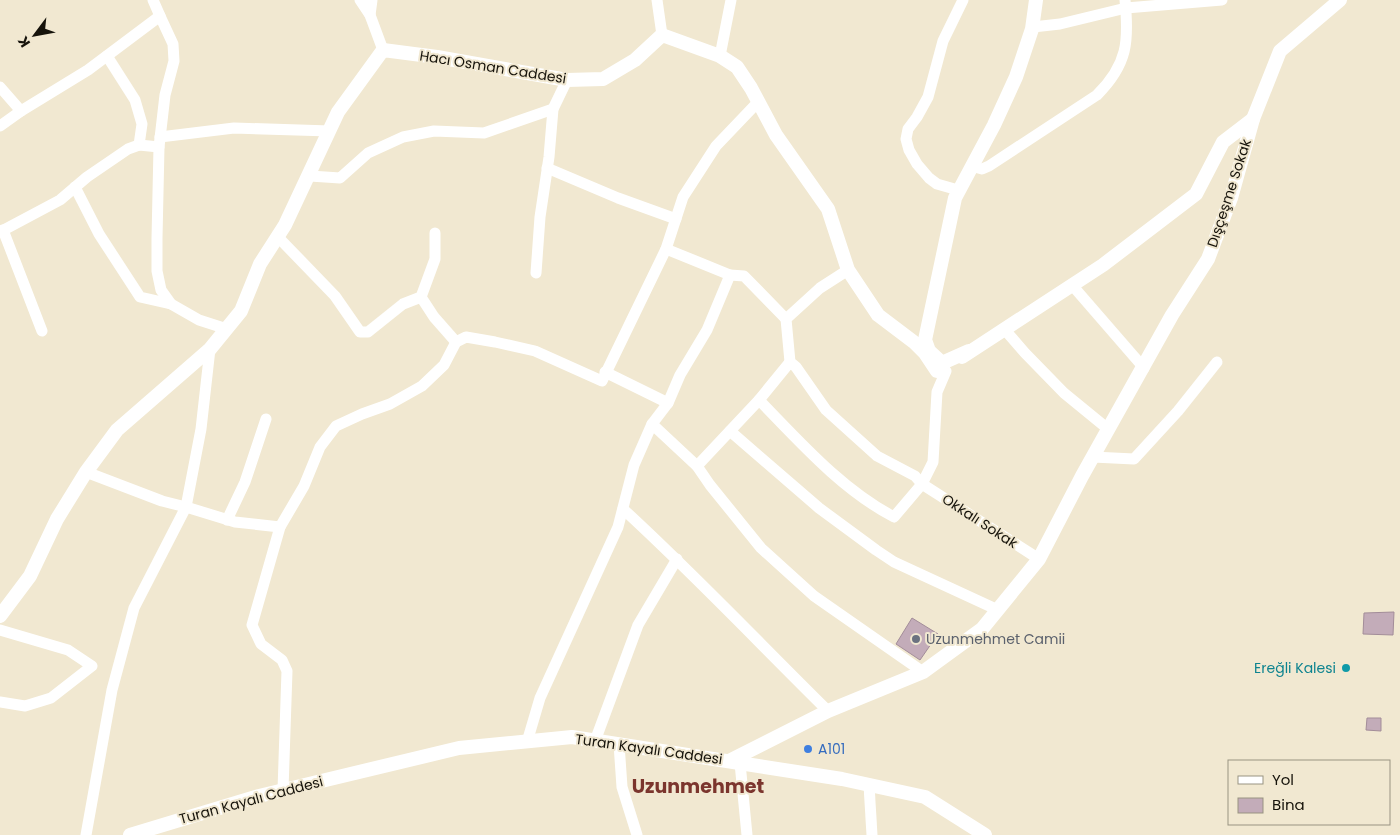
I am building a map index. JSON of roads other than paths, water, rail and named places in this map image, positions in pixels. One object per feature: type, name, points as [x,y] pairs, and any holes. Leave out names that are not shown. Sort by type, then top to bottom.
[{"type":"street","points":[[153,0],[173,44],[174,61],[165,95],[159,142],[156,198],[157,271],[161,290],[171,304]]},
{"type":"street","points":[[0,616],[30,576],[57,518],[86,472],[117,430],[210,349],[241,311],[260,264],[278,237],[310,176],[338,112],[383,50],[370,15],[360,0]]},
{"type":"street","points":[[370,15],[372,0]]},
{"type":"street","points":[[657,0],[662,35],[720,56],[737,67],[751,88],[776,135],[828,208],[848,270],[878,315],[920,342],[925,353],[942,368]]},
{"type":"street","points":[[720,56],[731,0]]},
{"type":"street","points":[[958,190],[937,184],[929,178],[917,164],[909,150],[906,139],[908,129],[918,117],[928,97],[943,41],[963,0]]},
{"type":"street","points":[[920,342],[958,190],[994,125],[1016,77],[1033,27],[1036,0]]},
{"type":"street","points":[[1033,27],[1060,24],[1125,4],[1222,0]]},
{"type":"street","name":"Dışçeşme Sokak","points":[[734,762],[828,711],[923,672],[982,629],[1039,559],[1108,428],[1172,315],[1208,260],[1230,198],[1253,119],[1280,51],[1340,0]]},
{"type":"street","points":[[971,166],[982,169],[989,166],[1097,95],[1106,87],[1124,55],[1128,32],[1125,4]]},
{"type":"street","points":[[0,126],[107,56],[160,16]]},
{"type":"street","name":"Hacı Osman Caddesi","points":[[383,50],[437,57],[566,80],[603,79],[635,60],[662,35]]},
{"type":"street","points":[[107,56],[135,100],[142,124],[139,145]]},
{"type":"street","points":[[536,273],[540,217],[553,109],[566,80]]},
{"type":"street","points":[[0,88],[21,111]]},
{"type":"street","points":[[283,790],[287,671],[282,660],[261,644],[252,625],[280,527],[304,486],[320,446],[336,426],[390,404],[422,386],[444,365],[456,342],[466,337],[495,342],[549,357],[602,381],[666,249],[683,197],[716,146],[758,102]]},
{"type":"street","points":[[310,176],[340,178],[368,154],[403,137],[434,131],[484,133],[553,109]]},
{"type":"street","points":[[759,400],[819,460],[873,506],[894,517],[922,484],[933,462],[937,392],[942,368],[1005,330],[1103,265],[1196,194],[1223,142],[1253,119]]},
{"type":"street","points":[[42,331],[2,231],[60,200],[87,177],[128,149],[139,145],[234,128],[330,131]]},
{"type":"street","points":[[547,168],[676,220]]},
{"type":"street","points":[[76,187],[100,234],[140,298],[171,304],[198,320],[227,329]]},
{"type":"street","points":[[278,237],[335,296],[360,332],[368,332],[403,304],[421,297],[435,259],[435,233]]},
{"type":"street","points":[[666,249],[730,275],[744,276],[786,319],[790,362],[759,400],[697,466]]},
{"type":"street","points":[[786,319],[820,288],[848,270]]},
{"type":"street","points":[[527,742],[540,698],[618,527],[634,465],[652,424],[668,403],[680,375],[707,330],[730,275]]},
{"type":"street","points":[[1072,285],[1143,367]]},
{"type":"street","points":[[421,297],[434,317],[456,342]]},
{"type":"street","points":[[1005,330],[1064,393],[1108,428]]},
{"type":"street","points":[[86,835],[112,690],[134,608],[186,507],[201,429],[210,349]]},
{"type":"street","points":[[790,362],[796,366],[826,410],[877,456],[915,476],[922,484]]},
{"type":"street","points":[[1093,457],[1134,460],[1178,411],[1217,362]]},
{"type":"street","points":[[605,373],[668,403]]},
{"type":"street","points":[[227,520],[245,482],[266,419]]},
{"type":"street","points":[[652,424],[697,466],[761,548],[814,596],[923,672]]},
{"type":"street","points":[[730,431],[819,508],[876,550],[894,562],[998,610]]},
{"type":"street","points":[[86,472],[162,501],[227,520],[280,527]]},
{"type":"street","name":"Okkalı Sokak","points":[[922,484],[1039,559]]},
{"type":"street","points":[[623,508],[678,559],[728,612],[828,711]]},
{"type":"street","points":[[595,741],[638,625],[678,559]]},
{"type":"street","points":[[0,630],[68,650],[92,666],[51,698],[25,706],[0,702]]},
{"type":"street","name":"Turan Kayalı Caddesi","points":[[130,835],[283,790],[460,748],[572,737],[842,779],[925,798],[985,835]]},
{"type":"street","points":[[619,744],[622,787],[637,835]]},
{"type":"street","points":[[734,762],[747,835]]},
{"type":"street","points":[[869,785],[872,835]]},
{"type":"place","name":"Uzunmehmet Camii","points":[[916,639]]},
{"type":"place","name":"Ereğli Kalesi","points":[[1346,668]]},
{"type":"place","name":"A101","points":[[808,749]]},
{"type":"district","name":"Uzunmehmet","points":[[698,786]]}]
